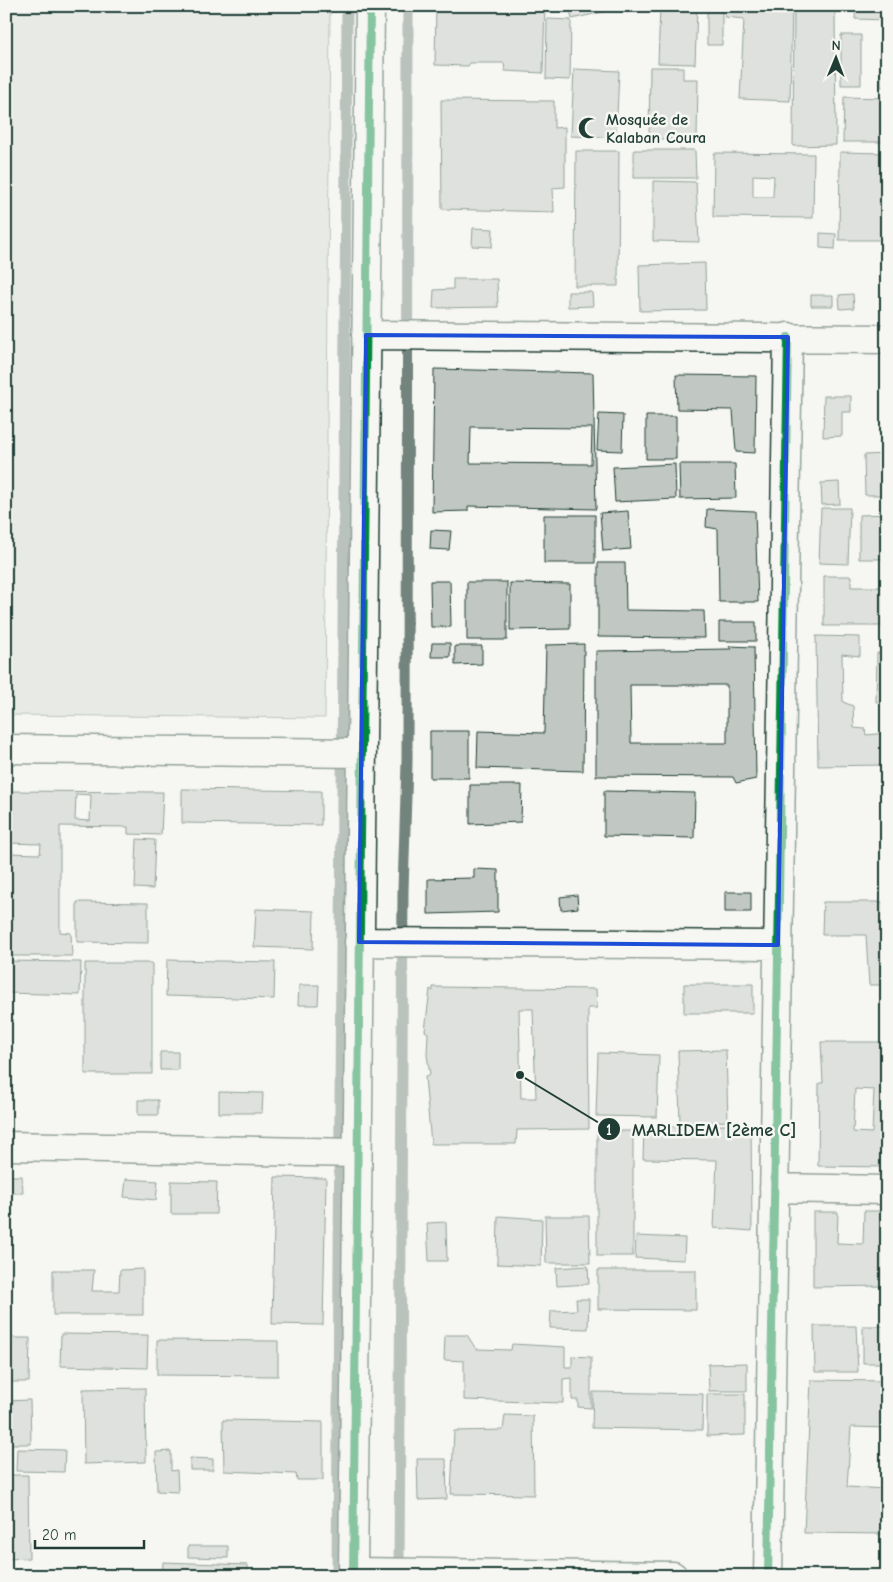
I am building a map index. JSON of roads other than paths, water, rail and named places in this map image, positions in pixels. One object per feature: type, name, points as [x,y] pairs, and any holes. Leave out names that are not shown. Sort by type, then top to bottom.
[{"type":"street","points":[[370,6],[353,1574],[674,1576]]},
{"type":"street","points":[[366,335],[788,336],[887,339]]},
{"type":"street","points":[[768,1576],[788,336]]},
{"type":"street","points":[[6,749],[362,753]]},
{"type":"street","points":[[359,942],[778,945]]},
{"type":"street","points":[[6,1146],[358,1154]]},
{"type":"street","points":[[774,1188],[887,1190]]},
{"type":"waterway","points":[[337,1576],[347,6]]},
{"type":"waterway","points":[[399,1574],[403,890],[407,763],[408,6]]},
{"type":"place","name":"Mosquée de Kalaban Coura","points":[[589,128]]},
{"type":"place","name":"MARLIDEM [2ème C]","points":[[520,1075]]}]
